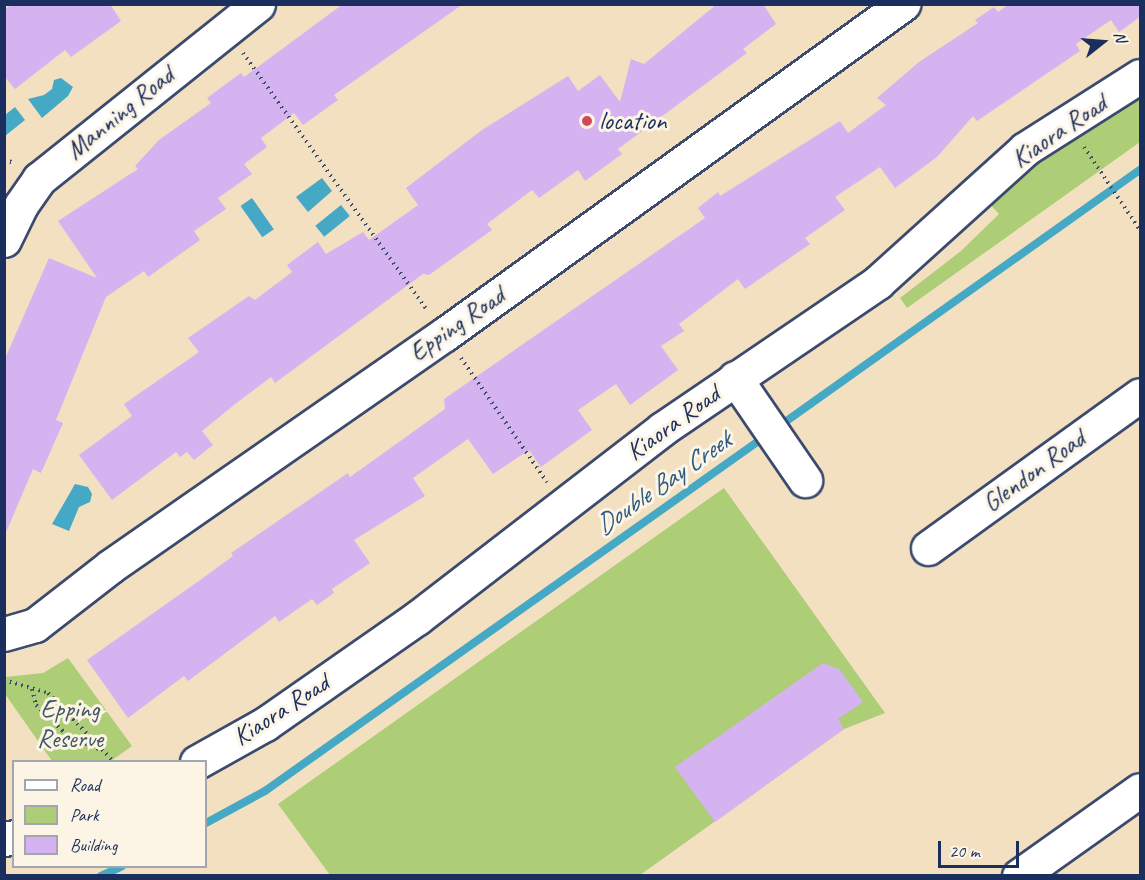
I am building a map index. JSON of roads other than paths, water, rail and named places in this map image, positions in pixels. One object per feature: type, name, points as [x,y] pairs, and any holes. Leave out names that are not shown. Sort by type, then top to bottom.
[{"type":"street","name":"Manning Road","points":[[4,240],[21,205],[39,179],[258,4]]},
{"type":"street","name":"Epping Road","points":[[4,634],[35,625],[111,566],[445,334],[903,4]]},
{"type":"street","name":"Kiaora Road","points":[[201,760],[265,724],[417,618],[562,504],[735,378],[878,282],[1025,149],[1140,76]]},
{"type":"street","points":[[735,378],[805,480]]},
{"type":"street","name":"Glendon Road","points":[[928,548],[1140,395]]},
{"type":"street","points":[[1019,876],[1140,790]]},
{"type":"water","points":[[61,78],[73,87],[68,96],[42,118],[28,99],[44,95],[52,89],[54,80]]},
{"type":"water","points":[[15,107],[25,120],[5,136],[5,115]]},
{"type":"water","points":[[322,178],[332,191],[308,212],[296,197]]},
{"type":"water","points":[[252,198],[274,229],[262,237],[241,206]]},
{"type":"water","points":[[341,205],[350,216],[324,237],[315,226]]},
{"type":"water","points":[[75,484],[88,487],[92,494],[90,502],[79,507],[69,531],[52,524]]},
{"type":"waterway","name":"Double Bay Creek","points":[[778,427],[1140,170]]},
{"type":"waterway","name":"Double Bay Creek","points":[[207,822],[265,791],[767,435]]},
{"type":"waterway","name":"Double Bay Creek","points":[[101,876],[118,868]]},
{"type":"place","name":"location","points":[[587,121]]},
{"type":"park label","name":"Epping Reserve","points":[[70,724]]}]
